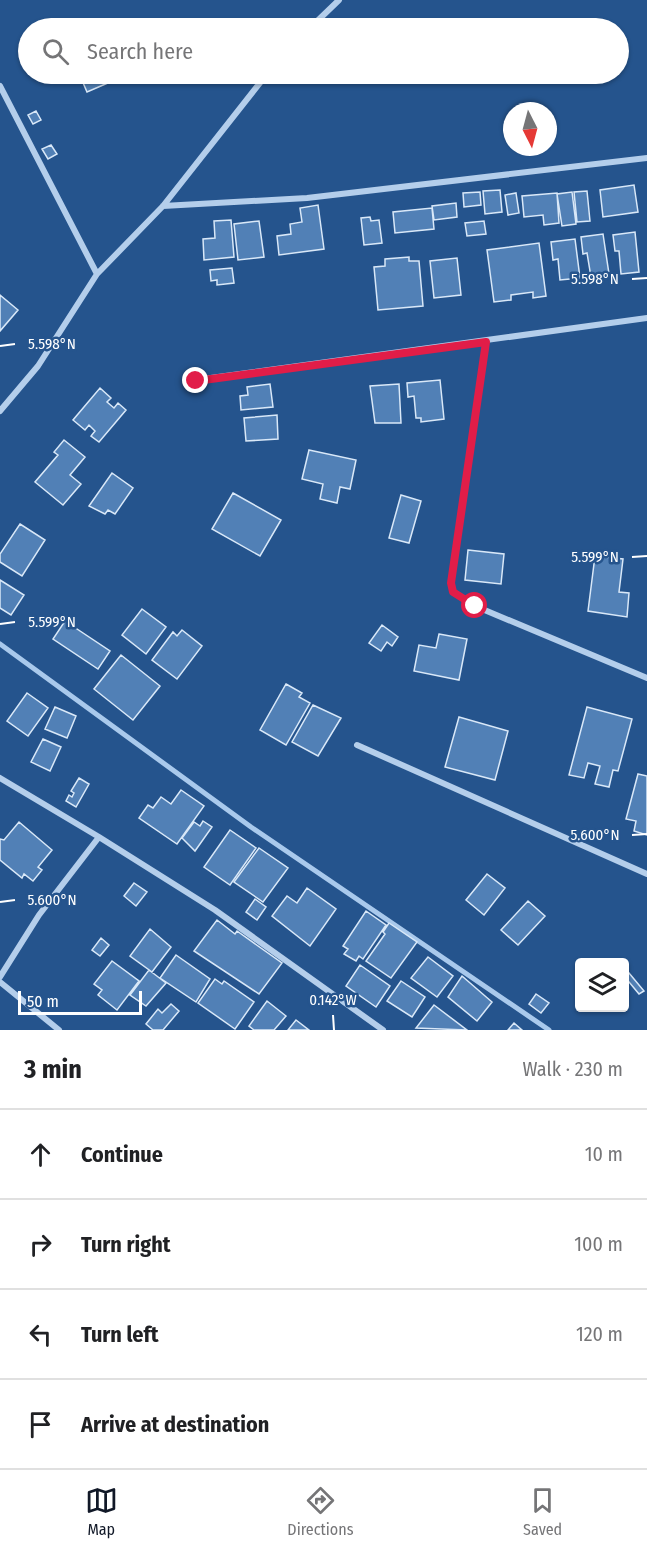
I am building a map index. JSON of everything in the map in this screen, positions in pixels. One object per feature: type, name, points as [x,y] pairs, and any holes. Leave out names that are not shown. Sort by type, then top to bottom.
[{"type":"street","points":[[320,18],[339,0]]},
{"type":"street","points":[[0,411],[38,366],[97,274],[163,206],[259,84]]},
{"type":"street","points":[[0,86],[97,274]]},
{"type":"street","points":[[163,206],[307,198],[647,158]]},
{"type":"street","points":[[196,381],[647,318]]},
{"type":"street","points":[[486,342],[451,583],[453,592],[475,606],[647,678]]},
{"type":"street","points":[[357,744],[647,874]]},
{"type":"street","points":[[0,778],[215,910],[383,1030]]},
{"type":"street","points":[[59,1030],[0,980],[39,915],[99,837]]},
{"type":"building","points":[[84,84],[105,84],[87,92]]},
{"type":"building","points":[[36,111],[41,120],[33,124],[28,115]]},
{"type":"building","points":[[51,145],[57,154],[48,159],[42,149]]},
{"type":"building","points":[[634,185],[638,212],[603,217],[600,190]]},
{"type":"building","points":[[500,190],[502,212],[485,214],[483,191]]},
{"type":"building","points":[[587,191],[590,221],[577,222],[574,192]]},
{"type":"building","points":[[480,192],[481,205],[464,207],[463,193]]},
{"type":"building","points":[[572,192],[576,224],[562,226],[557,194]]},
{"type":"building","points":[[516,193],[519,213],[508,215],[505,195]]},
{"type":"building","points":[[557,193],[559,223],[544,225],[543,215],[524,217],[522,196]]},
{"type":"building","points":[[456,203],[457,217],[434,220],[432,206]]},
{"type":"building","points":[[318,205],[324,249],[279,255],[277,236],[291,234],[290,224],[302,222],[300,208]]},
{"type":"building","points":[[432,208],[434,229],[395,233],[393,212]]},
{"type":"building","points":[[370,217],[371,221],[379,220],[382,243],[364,245],[361,218]]},
{"type":"building","points":[[231,220],[234,257],[204,260],[203,239],[215,238],[214,221]]},
{"type":"building","points":[[259,221],[264,257],[238,260],[234,224]]},
{"type":"building","points":[[484,221],[486,234],[467,236],[465,223]]},
{"type":"building","points":[[635,232],[639,272],[621,274],[619,251],[615,251],[613,235]]},
{"type":"building","points":[[603,234],[609,274],[591,277],[587,253],[583,254],[581,237]]},
{"type":"building","points":[[575,239],[580,278],[560,280],[558,259],[553,260],[551,242]]},
{"type":"building","points":[[539,243],[546,296],[533,298],[533,292],[511,295],[511,300],[494,302],[487,250]]},
{"type":"building","points":[[409,257],[409,261],[419,261],[423,306],[378,310],[374,267],[385,266],[385,259]]},
{"type":"building","points":[[457,258],[461,295],[434,298],[430,261]]},
{"type":"building","points":[[232,268],[234,283],[217,285],[217,280],[211,281],[210,270]]},
{"type":"building","points":[[0,295],[18,310],[0,331]]},
{"type":"building","points":[[440,380],[444,419],[421,422],[421,418],[416,418],[414,396],[408,397],[407,383]]},
{"type":"building","points":[[270,384],[273,407],[241,410],[240,396],[248,395],[247,387]]},
{"type":"building","points":[[399,384],[401,423],[375,423],[370,386]]},
{"type":"building","points":[[100,388],[111,398],[107,402],[114,408],[118,403],[126,410],[99,442],[91,436],[95,431],[89,425],[85,430],[73,420]]},
{"type":"building","points":[[277,415],[278,439],[246,441],[244,418]]},
{"type":"building","points":[[64,440],[85,457],[70,475],[81,484],[63,505],[35,482],[58,455],[54,452]]},
{"type":"building","points":[[309,450],[356,460],[350,489],[340,487],[337,503],[320,499],[323,484],[302,479]]},
{"type":"building","points":[[112,473],[133,488],[115,514],[108,510],[105,514],[89,506]]},
{"type":"building","points":[[233,493],[281,520],[260,556],[212,529]]},
{"type":"building","points":[[401,495],[421,501],[409,543],[389,538]]},
{"type":"building","points":[[20,524],[45,540],[22,576],[0,562],[0,554]]},
{"type":"building","points":[[468,550],[504,554],[501,584],[465,580]]},
{"type":"building","points":[[595,556],[623,559],[619,592],[629,593],[627,617],[588,611]]},
{"type":"building","points":[[0,580],[24,595],[11,615],[0,608]]},
{"type":"building","points":[[142,609],[166,627],[146,654],[122,635]]},
{"type":"building","points":[[65,621],[110,651],[98,669],[53,639]]},
{"type":"building","points":[[382,625],[398,637],[392,646],[387,642],[381,651],[369,643]]},
{"type":"building","points":[[182,630],[202,646],[177,679],[152,660],[173,632],[177,636]]},
{"type":"building","points":[[439,634],[467,639],[459,680],[414,671],[419,645],[436,648]]},
{"type":"building","points":[[121,655],[160,686],[133,720],[94,689]]},
{"type":"building","points":[[286,684],[302,693],[299,697],[310,703],[286,745],[260,730]]},
{"type":"building","points":[[27,693],[48,708],[28,736],[7,721]]},
{"type":"building","points":[[313,705],[341,718],[318,756],[292,742]]},
{"type":"building","points":[[55,707],[76,716],[67,738],[45,729]]},
{"type":"building","points":[[587,707],[632,719],[618,771],[613,770],[609,787],[595,784],[600,766],[588,763],[584,778],[569,775]]},
{"type":"building","points":[[459,717],[508,731],[495,780],[445,767]]},
{"type":"building","points":[[43,739],[61,747],[50,771],[31,762]]},
{"type":"building","points":[[638,774],[647,776],[647,835],[634,831],[636,821],[626,819]]},
{"type":"building","points":[[79,778],[89,784],[76,807],[66,801],[69,795],[72,797],[74,793],[71,791]]},
{"type":"building","points":[[181,790],[204,806],[177,844],[139,818],[148,805],[153,808],[161,797],[171,804]]},
{"type":"building","points":[[203,821],[212,827],[195,851],[182,838],[194,822],[200,826]]},
{"type":"building","points":[[19,822],[52,850],[38,867],[42,870],[33,881],[24,874],[22,878],[0,860],[0,839],[4,840]]},
{"type":"building","points":[[230,830],[256,848],[230,885],[204,867]]},
{"type":"building","points":[[259,848],[288,868],[263,902],[234,882]]},
{"type":"building","points":[[487,874],[505,888],[484,915],[466,900]]},
{"type":"building","points":[[134,883],[147,892],[136,906],[124,896]]},
{"type":"building","points":[[307,888],[336,909],[310,946],[272,916],[287,896],[297,903]]},
{"type":"building","points":[[255,899],[266,907],[257,920],[246,912]]},
{"type":"building","points":[[528,901],[545,916],[518,945],[501,930]]},
{"type":"building","points":[[366,911],[386,925],[363,959],[359,956],[356,961],[344,954],[348,949],[343,946]]},
{"type":"building","points":[[217,920],[235,934],[237,931],[282,963],[259,994],[194,951]]},
{"type":"building","points":[[389,923],[417,942],[391,978],[366,961],[385,934],[383,932]]},
{"type":"building","points":[[150,929],[171,947],[152,972],[130,956]]},
{"type":"building","points":[[101,938],[109,945],[100,956],[92,950]]},
{"type":"building","points":[[176,955],[210,979],[196,1002],[160,978]]},
{"type":"building","points":[[428,957],[453,976],[437,997],[411,978]]},
{"type":"building","points":[[112,961],[139,981],[117,1010],[98,995],[102,990],[94,984]]},
{"type":"building","points":[[360,965],[390,986],[376,1007],[346,986]]},
{"type":"building","points":[[149,970],[166,983],[146,1006],[130,995]]},
{"type":"building","points":[[629,973],[644,991],[639,994],[629,982]]},
{"type":"building","points":[[462,976],[492,1002],[477,1021],[448,997]]},
{"type":"building","points":[[215,979],[222,984],[224,981],[254,1002],[235,1029],[198,1003]]},
{"type":"building","points":[[401,981],[425,997],[412,1017],[387,1001]]},
{"type":"building","points":[[536,994],[549,1003],[541,1013],[529,1004]]},
{"type":"building","points":[[267,1001],[286,1016],[274,1030],[254,1030],[249,1026]]},
{"type":"building","points":[[171,1004],[179,1011],[163,1030],[153,1030],[146,1024],[158,1009],[162,1013]]},
{"type":"building","points":[[434,1005],[467,1030],[416,1028]]},
{"type":"building","points":[[296,1020],[309,1030],[288,1030]]},
{"type":"building","points":[[514,1023],[522,1030],[508,1030]]},
{"type":"waterway","points":[[0,644],[251,827],[549,1030]]},
{"type":"route","points":[[196,381],[486,342],[451,583],[453,592],[475,606]]}]
